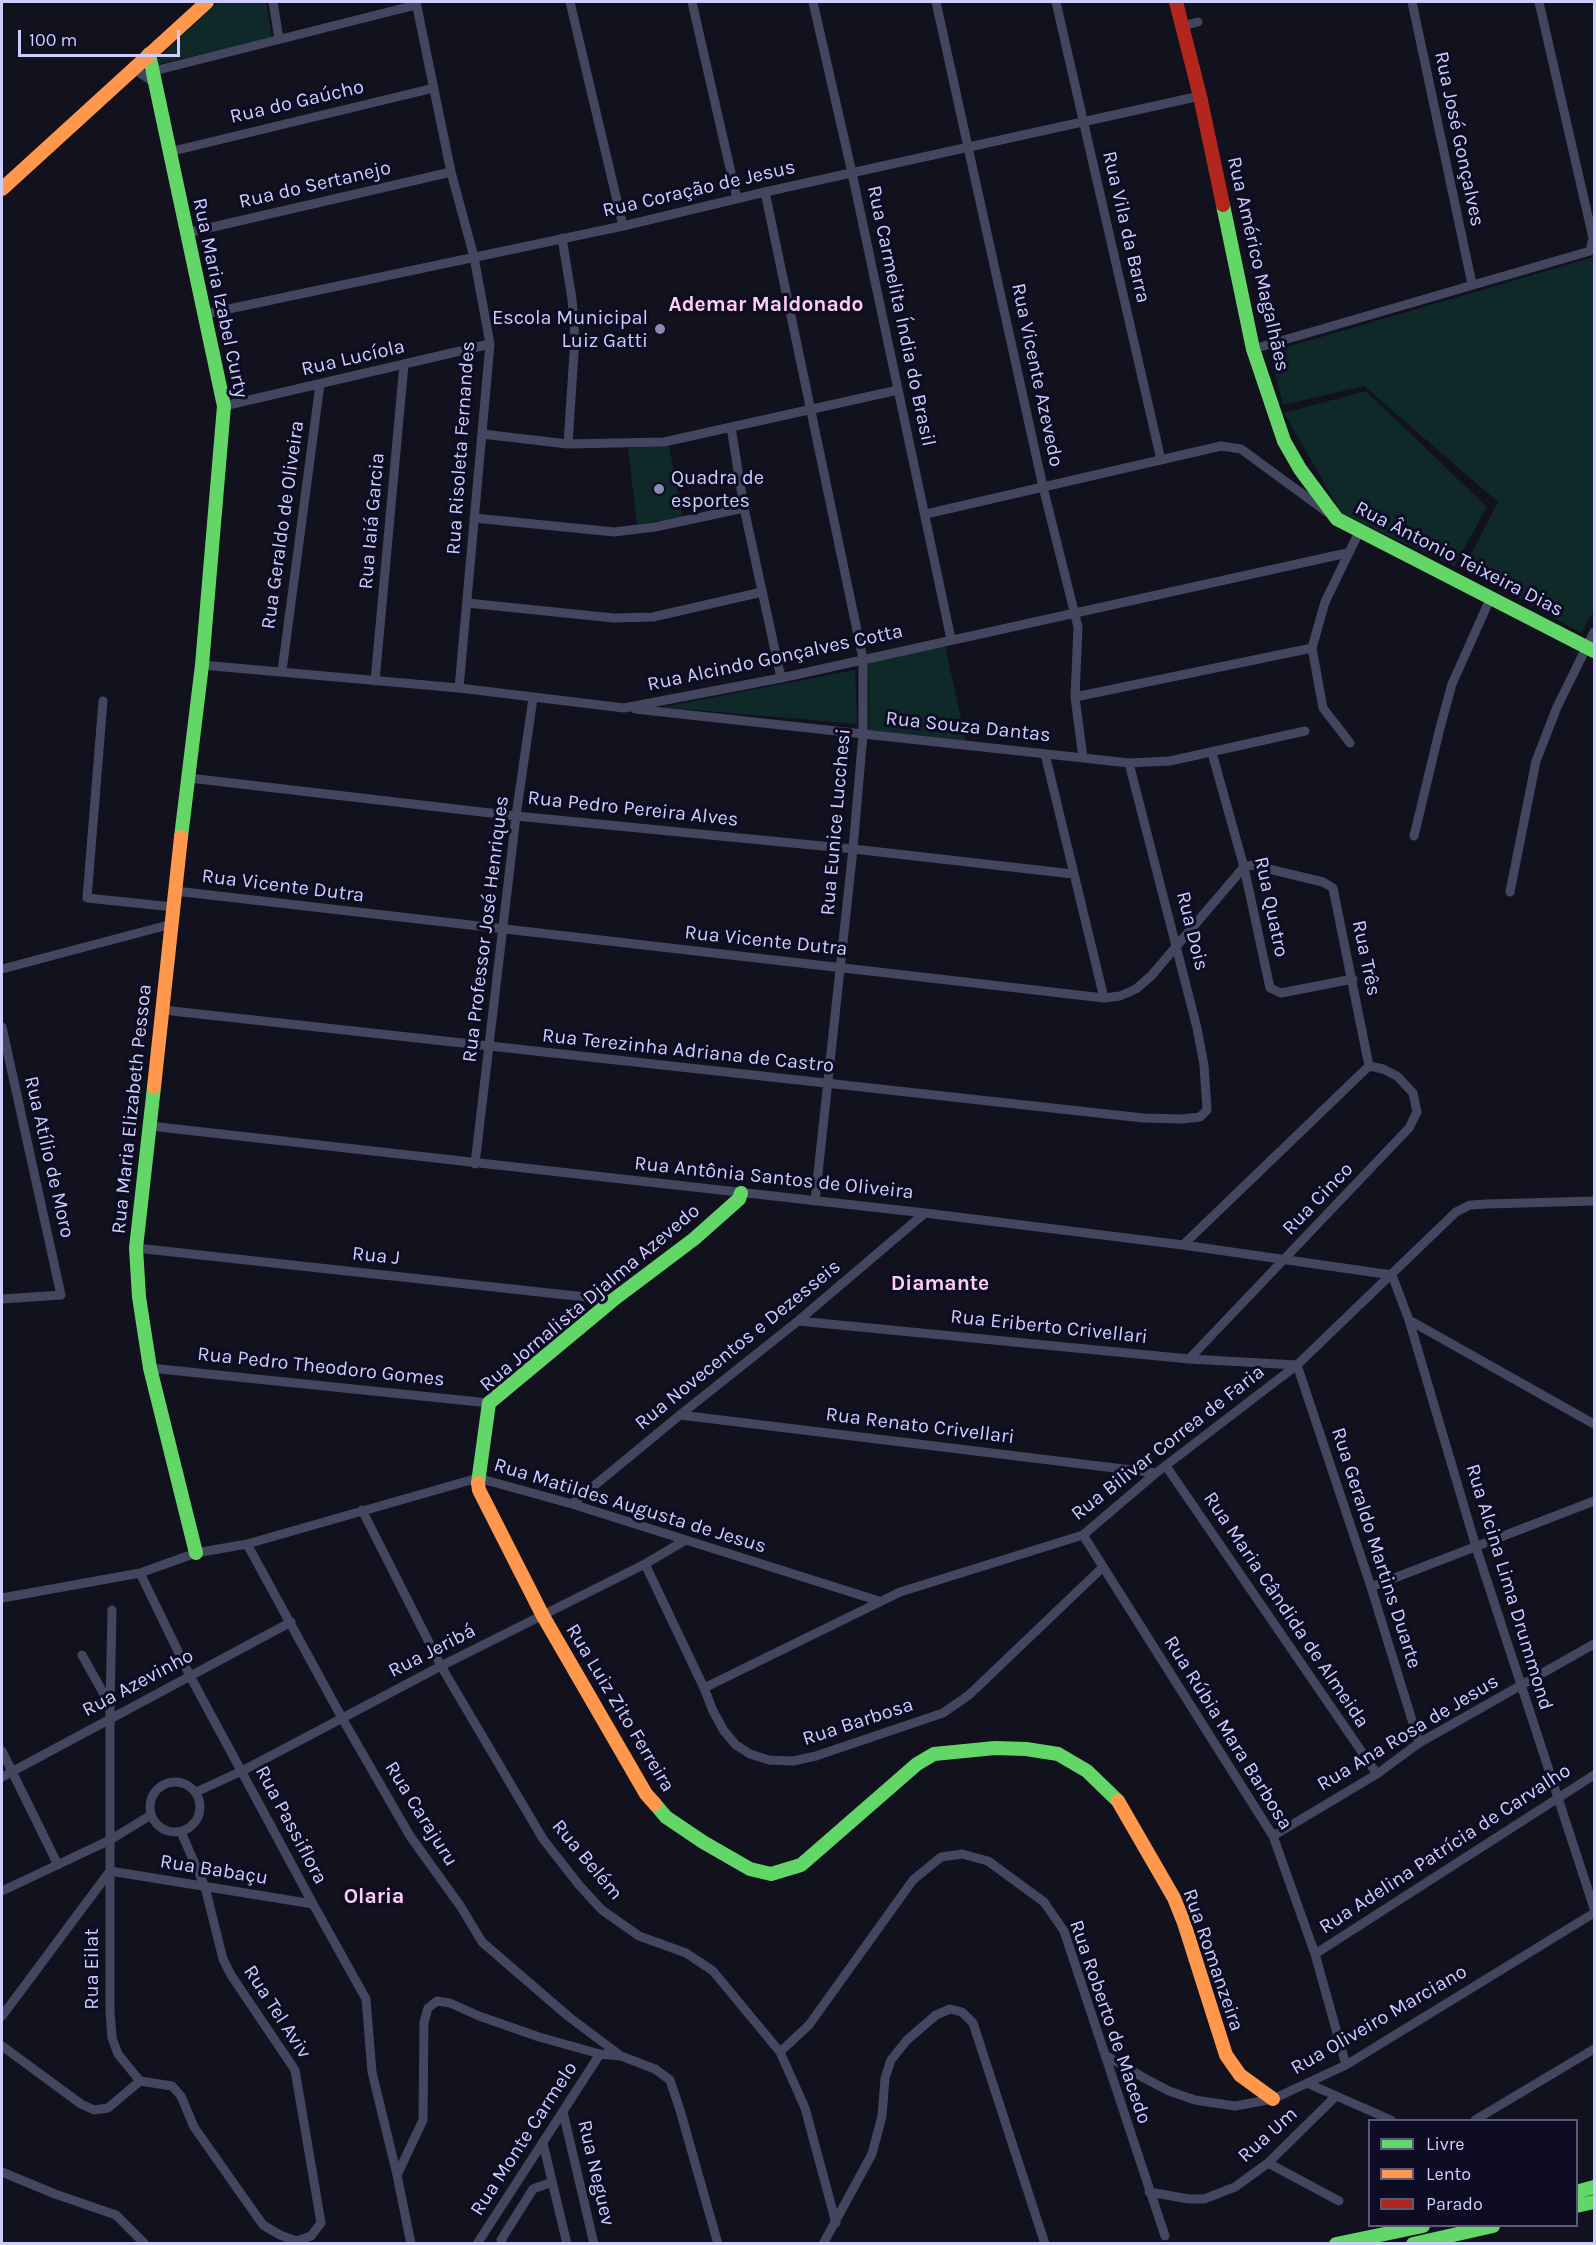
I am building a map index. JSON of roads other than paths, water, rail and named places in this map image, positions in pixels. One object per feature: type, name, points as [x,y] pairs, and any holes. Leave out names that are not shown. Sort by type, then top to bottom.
[{"type":"street","points":[[2,189],[207,2]]},
{"type":"street","points":[[273,2],[279,39]]},
{"type":"street","points":[[570,2],[622,226]]},
{"type":"street","points":[[692,2],[737,199]]},
{"type":"street","name":"Rua Carmelita Índia do Brasil","points":[[813,2],[926,514],[951,639]]},
{"type":"street","name":"Rua Vicente Azevedo","points":[[936,2],[1043,487],[1078,627],[1075,697],[1083,758]]},
{"type":"street","name":"Rua Vila da Barra","points":[[1056,2],[1161,460]]},
{"type":"street","name":"Rua Américo Magalhães","points":[[1176,2],[1200,96],[1253,349],[1284,441],[1300,470],[1337,519]]},
{"type":"street","name":"Rua José Gonçalves","points":[[1412,2],[1472,284]]},
{"type":"street","points":[[1253,349],[1590,251],[1593,238],[1539,2]]},
{"type":"street","points":[[133,69],[155,78],[279,39],[416,3]]},
{"type":"street","name":"Rua Risoleta Fernandes","points":[[416,3],[452,172],[474,257],[490,344],[459,688]]},
{"type":"street","points":[[1182,26],[1198,22]]},
{"type":"street","name":"Rua Maria Izabel Curty","points":[[149,54],[224,406],[202,665]]},
{"type":"street","name":"Rua do Gaúcho","points":[[169,152],[434,88]]},
{"type":"street","name":"Rua Coração de Jesus","points":[[205,314],[622,226],[1200,96]]},
{"type":"street","name":"Rua do Sertanejo","points":[[187,233],[452,172]]},
{"type":"street","name":"Rua Eunice Lucchesi","points":[[765,192],[863,659],[863,734],[853,849],[815,1201]]},
{"type":"street","points":[[562,238],[572,299],[575,338],[568,444]]},
{"type":"street","name":"Rua Lucíola","points":[[224,406],[490,344]]},
{"type":"street","name":"Rua Iaiá Garcia","points":[[375,681],[404,364]]},
{"type":"street","name":"Rua Geraldo de Oliveira","points":[[282,671],[320,384]]},
{"type":"street","points":[[482,434],[568,444],[664,442],[898,390]]},
{"type":"street","points":[[730,427],[744,508],[781,678]]},
{"type":"street","points":[[926,514],[1221,446],[1241,449],[1337,519]]},
{"type":"street","points":[[474,518],[614,532],[655,528],[744,508]]},
{"type":"street","name":"Rua Ântonio Teixeira Dias","points":[[1337,519],[1591,649]]},
{"type":"street","points":[[1350,743],[1323,708],[1312,648],[1325,602],[1359,532]]},
{"type":"street","name":"Rua Alcindo Gonçalves Cotta","points":[[202,665],[459,688],[624,708],[781,678],[1347,553]]},
{"type":"street","points":[[467,603],[614,618],[643,618],[762,592]]},
{"type":"street","points":[[1414,836],[1452,684],[1490,599]]},
{"type":"street","points":[[1510,892],[1536,761],[1557,707],[1591,649],[1594,632]]},
{"type":"street","points":[[1075,697],[1312,648]]},
{"type":"street","name":"Rua Maria Elizabeth Pessoa","points":[[196,1553],[150,1368],[139,1296],[136,1248],[202,665]]},
{"type":"street","name":"Rua Professor José Henriques","points":[[475,1164],[516,816],[533,698]]},
{"type":"street","points":[[103,701],[87,898],[173,907]]},
{"type":"street","name":"Rua Souza Dantas","points":[[624,708],[1129,763],[1170,761],[1305,731]]},
{"type":"street","name":"Rua Quatro","points":[[1212,753],[1244,867],[1270,988],[1281,993],[1353,979]]},
{"type":"street","points":[[1045,754],[1104,998],[1120,996],[1136,989],[1151,976],[1244,867]]},
{"type":"street","name":"Rua Dois","points":[[1129,763],[1197,1028],[1204,1065],[1207,1110]]},
{"type":"street","name":"Rua Pedro Pereira Alves","points":[[189,778],[516,816],[853,849],[1073,874]]},
{"type":"street","name":"Rua Três","points":[[1244,867],[1252,865],[1323,882],[1332,888],[1353,979],[1369,1066]]},
{"type":"street","name":"Rua Vicente Dutra","points":[[175,891],[1104,998]]},
{"type":"street","points":[[2,969],[172,924]]},
{"type":"street","name":"Rua Terezinha Adriana de Castro","points":[[163,1010],[1143,1118],[1200,1117],[1207,1110]]},
{"type":"street","name":"Rua Atílio de Moro","points":[[2,1028],[61,1294],[2,1299]]},
{"type":"street","points":[[1183,1245],[1369,1066]]},
{"type":"street","name":"Rua Cinco","points":[[1189,1359],[1409,1128],[1417,1112],[1413,1093],[1397,1076],[1383,1069],[1369,1066]]},
{"type":"street","name":"Rua Antônia Santos de Oliveira","points":[[150,1126],[926,1213],[1183,1245],[1392,1275]]},
{"type":"street","name":"Rua Jornalista Djalma Azevedo","points":[[478,1478],[489,1403],[613,1300],[694,1239],[739,1199],[741,1193]]},
{"type":"street","name":"Rua Bilivar Correa de Faria","points":[[704,1688],[900,1592],[1083,1535],[1156,1473],[1297,1365],[1456,1212],[1470,1205],[1594,1201]]},
{"type":"street","name":"Rua Novecentos e Dezesseis","points":[[573,1504],[798,1321],[926,1213]]},
{"type":"street","name":"Rua J","points":[[136,1248],[613,1300]]},
{"type":"street","name":"Rua Alcina Lima Drummond","points":[[1392,1275],[1409,1320],[1476,1547],[1594,1908]]},
{"type":"street","points":[[1409,1320],[1594,1424]]},
{"type":"street","name":"Rua Eriberto Crivellari","points":[[798,1321],[1189,1359],[1297,1365]]},
{"type":"street","name":"Rua Geraldo Martins Duarte","points":[[1297,1365],[1371,1587],[1419,1743]]},
{"type":"street","name":"Rua Pedro Theodoro Gomes","points":[[150,1368],[489,1403]]},
{"type":"street","name":"Rua Renato Crivellari","points":[[680,1415],[1156,1473]]},
{"type":"street","name":"Rua Maria Cândida de Almeida","points":[[1166,1466],[1377,1774]]},
{"type":"street","name":"Rua Matildes Augusta de Jesus","points":[[2,1598],[140,1573],[196,1553],[247,1544],[478,1478],[573,1504],[879,1601]]},
{"type":"street","name":"Rua Luiz Zito Ferreira","points":[[478,1478],[479,1490],[543,1616],[646,1794],[666,1817],[703,1842],[761,1873],[783,1872],[801,1865],[917,1764],[934,1754],[944,1752]]},
{"type":"street","points":[[1371,1587],[1594,1501]]},
{"type":"street","name":"Rua Belém","points":[[362,1510],[441,1666],[543,1839],[602,1910],[639,1936],[686,1953],[713,1971],[780,2052],[805,2108],[836,2223]]},
{"type":"street","name":"Rua Rúbia Mara Barbosa","points":[[1083,1535],[1273,1836],[1315,1954],[1346,2065]]},
{"type":"street","name":"Rua Jeribá","points":[[196,1792],[242,1771],[441,1666],[645,1564],[684,1541]]},
{"type":"street","name":"Rua Carajuru","points":[[247,1544],[342,1718],[410,1836],[461,1907],[482,1942],[569,2017],[621,2056]]},
{"type":"street","name":"Rua Barbosa","points":[[645,1564],[724,1731],[736,1745],[750,1754],[794,1761],[816,1756],[944,1713],[969,1695],[1103,1567]]},
{"type":"street","name":"Rua Passiflora","points":[[140,1573],[190,1676],[366,1999],[372,2072],[397,2175],[409,2241]]},
{"type":"street","name":"Rua Eilat","points":[[112,1610],[110,2011],[112,2038],[118,2054],[140,2081]]},
{"type":"street","name":"Rua Azevinho","points":[[2,1777],[110,1717],[291,1622]]},
{"type":"street","name":"Rua Ana Rosa de Jesus","points":[[1273,1836],[1377,1774],[1419,1743],[1594,1644]]},
{"type":"street","points":[[82,1655],[110,1706]]},
{"type":"street","name":"Rua Romanzeira","points":[[944,1752],[995,1748],[1026,1749],[1058,1754],[1088,1771],[1117,1799],[1174,1898],[1226,2055],[1240,2075],[1273,2099]]},
{"type":"street","points":[[2,1751],[58,1865]]},
{"type":"street","name":"Rua Adelina Patrícia de Carvalho","points":[[1315,1954],[1594,1775]]},
{"type":"street","points":[[167,1783],[183,1783],[196,1792],[199,1800],[199,1816],[188,1828],[181,1832],[166,1831],[154,1822],[150,1808],[154,1793],[167,1783]]},
{"type":"street","points":[[2,1891],[110,1840],[151,1815]]},
{"type":"street","name":"Rua Tel Aviv","points":[[140,2081],[172,2086],[181,2096],[194,2127],[263,2225],[296,2241],[311,2236],[321,2223],[295,2070],[231,1975],[223,1959],[205,1887],[181,1832]]},
{"type":"street","name":"Rua Roberto de Macedo","points":[[780,2052],[809,2025],[914,1880],[940,1857],[962,1854],[988,1861],[1044,1902],[1064,1931],[1165,2236]]},
{"type":"street","points":[[2,2016],[110,1871]]},
{"type":"street","name":"Rua Babaçu","points":[[110,1871],[313,1904]]},
{"type":"street","name":"Rua Oliveiro Marciano","points":[[1105,2055],[1169,2091],[1195,2100],[1235,2106],[1273,2099],[1346,2065],[1594,1913]]},
{"type":"street","points":[[397,2175],[423,2120],[424,2022],[428,2008],[437,2001],[450,2003],[539,2037],[600,2054],[621,2056],[655,2069],[670,2080],[718,2244]]},
{"type":"street","points":[[823,2244],[872,2154],[882,2116],[885,2078],[891,2060],[907,2040],[936,2015],[950,2009],[962,2012],[973,2023],[1045,2244]]},
{"type":"street","points":[[2,2046],[81,2104],[94,2110],[108,2108],[140,2081]]},
{"type":"street","points":[[1478,2119],[1594,2049]]},
{"type":"street","name":"Rua Monte Carmelo","points":[[477,2244],[600,2054]]},
{"type":"street","points":[[1309,2084],[1386,2119]]},
{"type":"street","name":"Rua Um","points":[[1149,2192],[1189,2199],[1204,2199],[1235,2187],[1268,2163],[1335,2097]]},
{"type":"street","name":"Rua Neguev","points":[[563,2112],[594,2244]]},
{"type":"street","points":[[543,2143],[567,2244]]},
{"type":"street","points":[[1268,2163],[1339,2200]]},
{"type":"street","points":[[2,2172],[116,2215],[146,2244]]},
{"type":"street","points":[[503,2244],[501,2240],[533,2189],[552,2182]]},
{"type":"street","points":[[1578,2191],[1594,2187]]},
{"type":"street","points":[[1578,2206],[1594,2202]]},
{"type":"street","points":[[1336,2244],[1418,2227]]},
{"type":"street","points":[[1413,2244],[1489,2227]]},
{"type":"place","name":"Escola Municipal Luiz Gatti","points":[[660,329]]},
{"type":"place","name":"Quadra de esportes","points":[[659,489]]},
{"type":"district","name":"Ademar Maldonado","points":[[766,305]]},
{"type":"district","name":"Diamante","points":[[940,1284]]},
{"type":"district","name":"Olaria","points":[[374,1897]]}]
